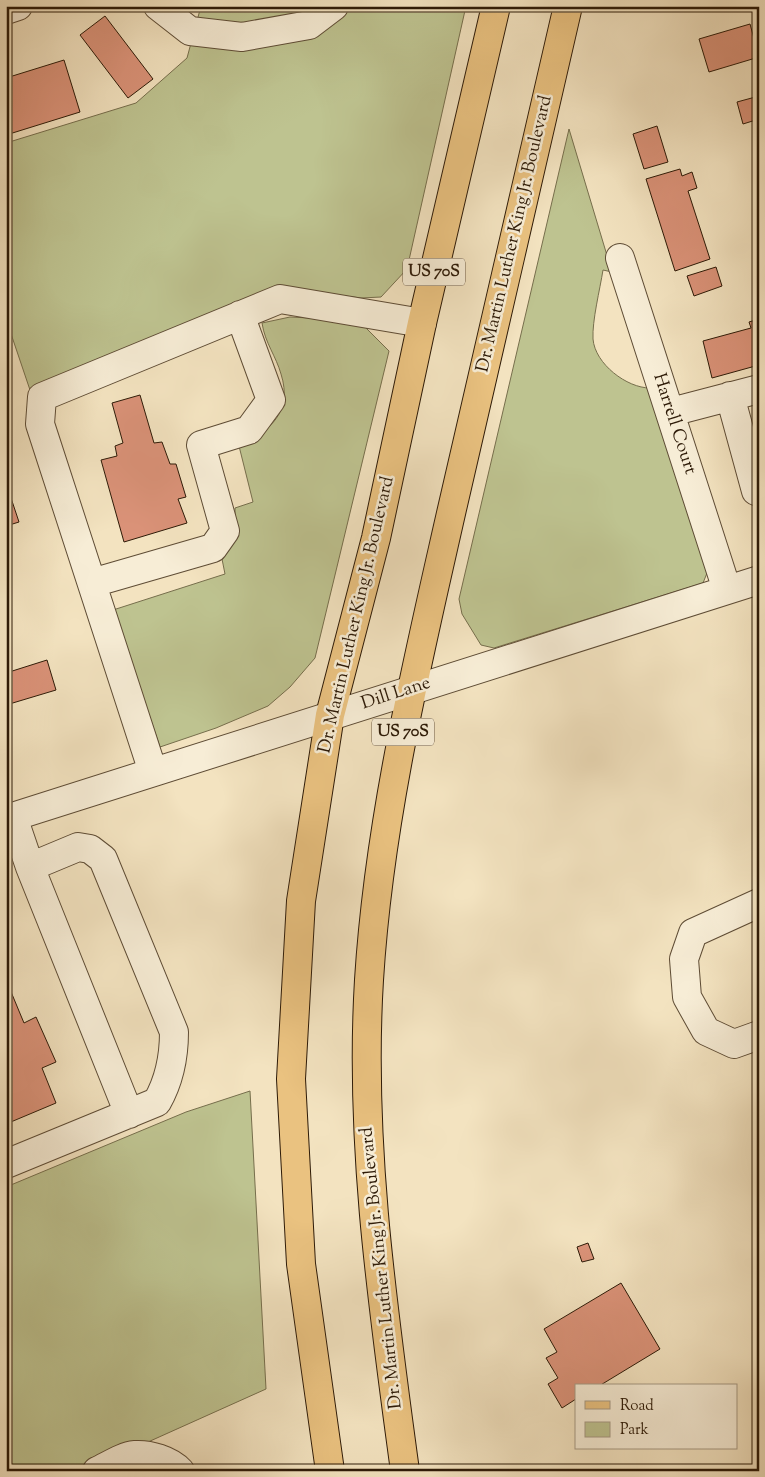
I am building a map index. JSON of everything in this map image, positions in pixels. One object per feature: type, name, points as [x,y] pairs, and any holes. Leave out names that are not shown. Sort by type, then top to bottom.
[{"type":"main road","name":"Dr. Martin Luther King Jr. Boulevard","points":[[330,1471],[301,1264],[291,1079],[301,901],[330,715],[376,538],[422,323],[496,6]]},
{"type":"main road","name":"Dr. Martin Luther King Jr. Boulevard","points":[[405,1471],[381,1293],[366,1114],[369,980],[385,826],[411,689],[568,6]]},
{"type":"street","points":[[6,10],[18,6]]},
{"type":"street","points":[[158,6],[190,31],[242,37],[309,25],[334,6]]},
{"type":"street","name":"Harrell Court","points":[[620,258],[727,590]]},
{"type":"street","points":[[153,772],[40,424],[42,397],[280,299],[422,323]]},
{"type":"street","points":[[92,583],[213,548],[225,531],[201,445],[249,430],[271,400],[240,315]]},
{"type":"street","points":[[671,412],[759,389]]},
{"type":"street","points":[[730,396],[756,491]]},
{"type":"street","name":"Dill Lane","points":[[9,818],[759,580]]},
{"type":"street","points":[[9,818],[129,1114]]},
{"type":"street","points":[[6,1164],[158,1102],[163,1092],[174,1048],[174,1032],[103,859],[90,848],[78,847],[30,867]]},
{"type":"street","points":[[759,903],[693,933],[684,959],[687,997],[706,1031],[734,1044],[759,1035]]},
{"type":"street","points":[[97,1471],[134,1455],[156,1458],[175,1465],[180,1471]]},
{"type":"green space","points":[[201,6],[466,6],[407,269],[381,297],[361,298],[280,288],[30,390],[6,319],[6,143],[136,103],[187,58]]},
{"type":"green space","points":[[569,129],[612,272],[603,270],[594,323],[593,339],[595,348],[606,365],[622,379],[641,387],[650,388],[707,573],[703,583],[494,648],[481,645],[462,614],[459,599]]},
{"type":"green space","points":[[290,317],[330,319],[364,326],[389,351],[315,658],[290,687],[268,706],[216,728],[160,747],[113,610],[225,574],[221,554],[235,531],[235,508],[253,502],[239,446],[269,427],[281,410],[284,399],[281,374],[262,323]]},
{"type":"green space","points":[[250,1091],[266,1389],[148,1442],[75,1471],[62,1468],[55,1471],[6,1471],[6,1187],[186,1112]]},
{"type":"building","points":[[105,16],[153,79],[128,98],[80,35]]},
{"type":"building","points":[[750,24],[759,57],[709,72],[699,39]]},
{"type":"building","points":[[64,60],[80,112],[6,135],[6,78]]},
{"type":"building","points":[[759,96],[759,119],[743,124],[737,102]]},
{"type":"building","points":[[657,126],[668,162],[644,169],[633,134]]},
{"type":"building","points":[[680,169],[682,176],[692,172],[697,188],[688,191],[710,259],[675,271],[646,179]]},
{"type":"building","points":[[716,267],[722,286],[694,296],[687,276]]},
{"type":"building","points":[[759,319],[759,365],[712,378],[703,341],[751,328],[749,322]]},
{"type":"building","points":[[140,395],[154,443],[162,442],[170,464],[176,464],[186,497],[178,499],[187,523],[124,542],[101,460],[117,456],[115,446],[123,443],[112,403]]},
{"type":"building","points":[[6,483],[19,522],[6,526]]},
{"type":"building","points":[[47,660],[56,690],[6,705],[6,673]]},
{"type":"building","points":[[9,987],[24,1023],[36,1017],[56,1062],[42,1068],[56,1103],[6,1124],[6,988]]},
{"type":"building","points":[[588,1243],[594,1259],[582,1262],[577,1247]]},
{"type":"building","points":[[621,1283],[660,1349],[602,1384],[575,1384],[575,1400],[562,1408],[548,1384],[558,1378],[546,1358],[557,1352],[544,1329]]}]
